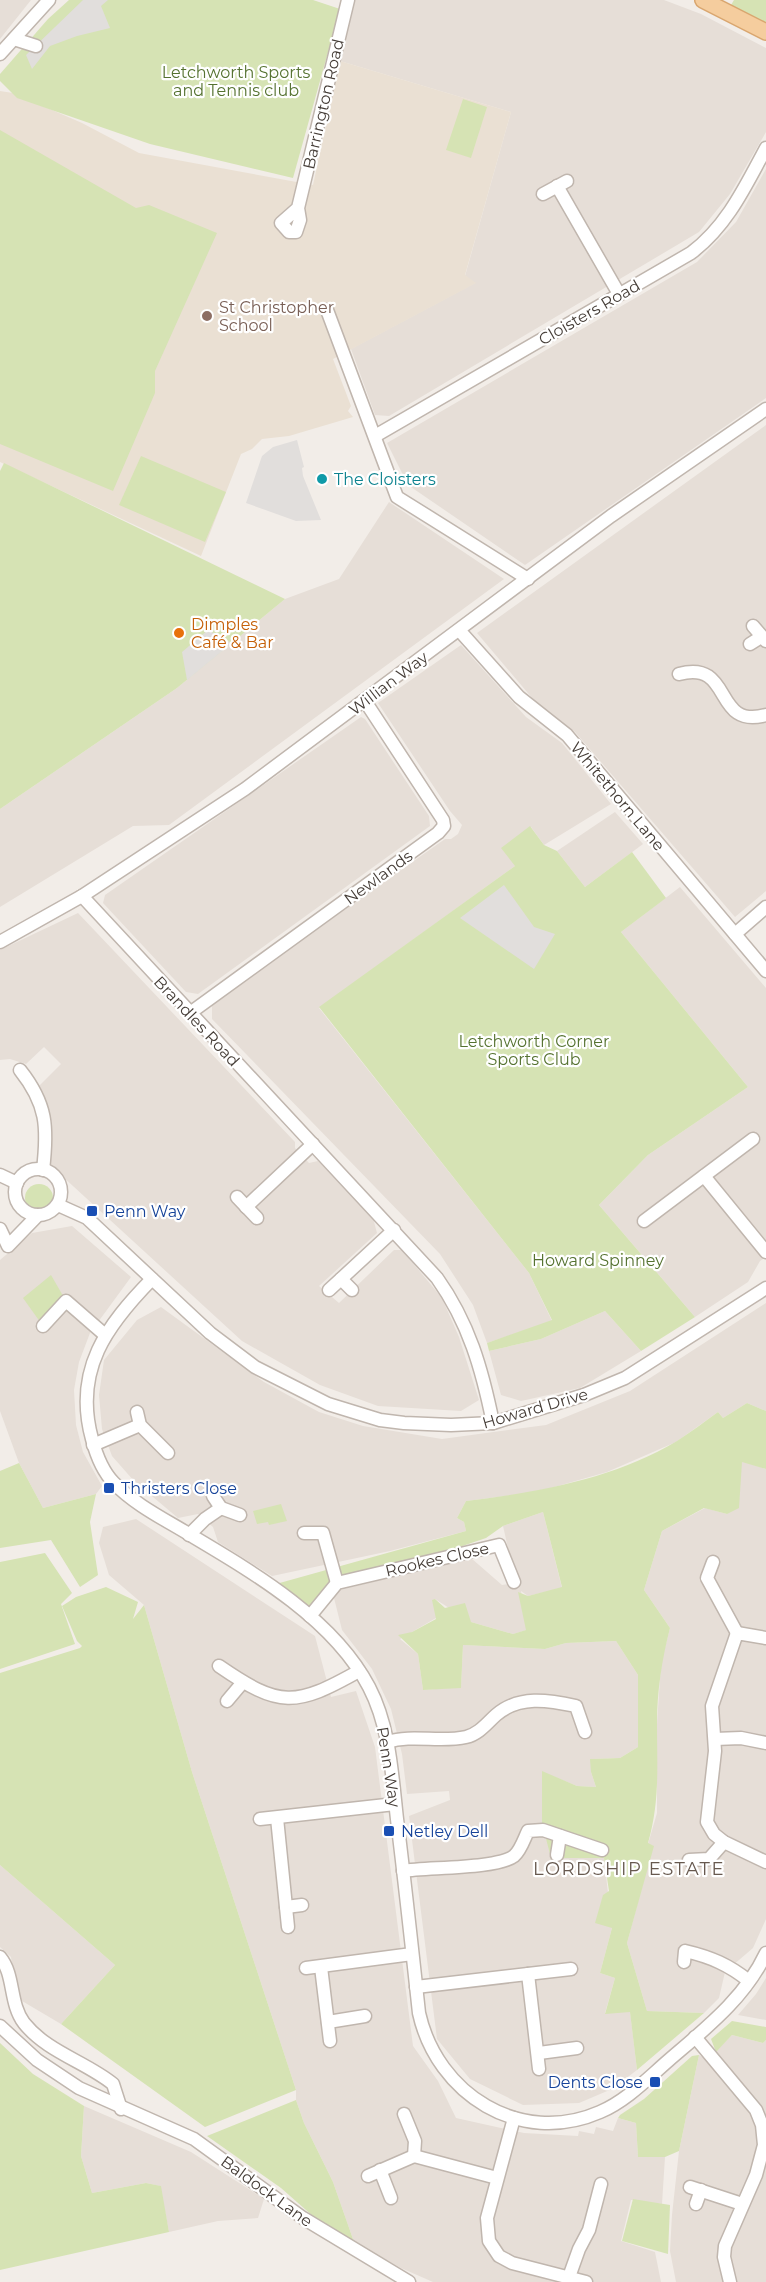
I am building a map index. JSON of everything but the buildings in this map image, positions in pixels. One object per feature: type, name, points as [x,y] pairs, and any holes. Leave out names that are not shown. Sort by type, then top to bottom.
[{"type":"main road","points":[[703,0],[766,32]]},
{"type":"street","points":[[0,54],[49,0]]},
{"type":"street","name":"Barrington Road","points":[[298,208],[348,0]]},
{"type":"street","points":[[14,39],[36,46]]},
{"type":"street","name":"Cloisters Road","points":[[375,436],[691,253],[711,236],[737,201],[766,148]]},
{"type":"street","points":[[543,194],[562,183],[619,294]]},
{"type":"street","points":[[327,310],[397,497],[528,579]]},
{"type":"street","name":"Willian Way","points":[[0,942],[82,896],[245,789],[611,516],[766,409]]},
{"type":"street","points":[[750,645],[763,639],[753,626]]},
{"type":"street","name":"Whitethorn Lane","points":[[459,630],[519,697],[567,735],[766,971]]},
{"type":"street","points":[[679,674],[694,671],[706,673],[716,681],[725,701],[735,711],[749,716],[766,715]]},
{"type":"street","name":"Newlands","points":[[190,1013],[438,833],[444,826],[443,820],[365,701]]},
{"type":"street","name":"Brandles Road","points":[[82,896],[437,1278],[459,1311],[478,1358],[493,1423]]},
{"type":"street","points":[[735,934],[766,907]]},
{"type":"street","points":[[20,1070],[41,1100],[46,1143],[43,1170]]},
{"type":"street","points":[[644,1221],[753,1140]]},
{"type":"street","points":[[246,1207],[313,1144]]},
{"type":"street","points":[[43,1170],[56,1178],[60,1185],[58,1205],[51,1212],[30,1214],[17,1201],[17,1183],[28,1172],[43,1170]]},
{"type":"street","points":[[0,1175],[17,1183]]},
{"type":"street","points":[[704,1176],[766,1252]]},
{"type":"street","points":[[237,1197],[257,1218]]},
{"type":"street","name":"Howard Drive","points":[[58,1205],[87,1218],[233,1352],[280,1381],[328,1404],[380,1420],[404,1423],[451,1425],[493,1423],[584,1395],[625,1378],[766,1288]]},
{"type":"street","points":[[0,1229],[8,1246],[38,1215]]},
{"type":"street","points":[[329,1290],[394,1230]]},
{"type":"street","name":"Penn Way","points":[[152,1279],[127,1304],[104,1334],[90,1372],[86,1395],[88,1427],[93,1445],[103,1469],[114,1483],[150,1511],[310,1616],[336,1639],[359,1671],[376,1703],[387,1742],[416,1987],[425,2034],[448,2076],[478,2103],[514,2118],[550,2123],[586,2118],[629,2095],[718,2017],[749,1981],[766,1953]]},
{"type":"street","points":[[341,1279],[352,1290]]},
{"type":"street","points":[[43,1326],[66,1301],[104,1334]]},
{"type":"street","points":[[136,1412],[140,1425],[168,1453]]},
{"type":"street","points":[[93,1445],[140,1425]]},
{"type":"street","points":[[213,1496],[222,1508],[240,1515]]},
{"type":"street","points":[[189,1535],[205,1519],[222,1508]]},
{"type":"street","points":[[304,1533],[323,1533],[337,1583],[310,1616]]},
{"type":"street","name":"Rookes Close","points":[[337,1583],[499,1545],[514,1582]]},
{"type":"street","points":[[713,1562],[707,1578],[736,1632],[712,1706],[715,1739],[707,1822],[714,1834],[724,1842],[766,1862]]},
{"type":"street","points":[[736,1632],[766,1638]]},
{"type":"street","points":[[219,1666],[259,1692],[292,1699],[324,1690],[359,1671]]},
{"type":"street","points":[[227,1701],[243,1682]]},
{"type":"street","points":[[387,1742],[416,1736],[464,1737],[483,1728],[513,1703],[532,1701],[576,1706],[585,1732]]},
{"type":"street","points":[[715,1739],[741,1738],[766,1743]]},
{"type":"street","points":[[260,1820],[395,1804]]},
{"type":"street","points":[[277,1818],[288,1927]]},
{"type":"street","points":[[404,1871],[500,1861],[517,1854],[528,1832],[543,1830],[602,1850]]},
{"type":"street","points":[[557,1855],[560,1836]]},
{"type":"street","points":[[689,1860],[708,1859],[724,1842]]},
{"type":"street","points":[[286,1907],[302,1905]]},
{"type":"street","points":[[684,1962],[685,1951],[710,1957],[726,1963],[749,1981]]},
{"type":"street","points":[[306,1968],[412,1954]]},
{"type":"street","points":[[0,1957],[7,1970],[12,1998],[24,2023],[61,2053],[113,2084],[121,2109]]},
{"type":"street","points":[[321,1967],[330,2041]]},
{"type":"street","points":[[416,1987],[571,1969]]},
{"type":"street","points":[[528,1974],[540,2069]]},
{"type":"street","points":[[328,2022],[365,2016]]},
{"type":"street","name":"Baldock Lane","points":[[0,2026],[56,2073],[121,2109],[194,2139],[303,2218],[409,2282]]},
{"type":"street","points":[[695,2037],[761,2107],[764,2145],[756,2175],[726,2246],[725,2266],[730,2282]]},
{"type":"street","points":[[539,2053],[577,2048]]},
{"type":"street","points":[[404,2114],[415,2141],[414,2157]]},
{"type":"street","points":[[514,2118],[486,2225],[489,2241],[495,2252],[512,2263],[586,2282]]},
{"type":"street","points":[[368,2176],[414,2157],[497,2178]]},
{"type":"street","points":[[380,2170],[391,2198]]},
{"type":"street","points":[[570,2277],[579,2249],[591,2224],[601,2184]]},
{"type":"street","points":[[696,2204],[696,2188],[742,2204]]},
{"type":"shaded area","points":[[0,0],[31,0],[0,39]]},
{"type":"shaded area","points":[[83,0],[108,0],[101,6],[110,28],[77,36],[50,46],[32,69],[26,55]]},
{"type":"shaded area","points":[[353,0],[664,0],[701,14],[766,48],[766,132],[730,194],[699,232],[389,416],[375,415],[351,349],[475,283],[465,276],[511,112],[340,61]]},
{"type":"shaded area","name":"St Christopher School","points":[[340,61],[511,112],[465,275],[476,283],[333,359],[351,406],[348,411],[353,417],[289,436],[262,439],[252,449],[241,454],[201,556],[0,462],[0,91],[13,93],[82,123],[139,153],[313,185]]},
{"type":"shaded area","points":[[766,169],[766,398],[525,565],[408,485],[387,443],[697,262],[736,222]]},
{"type":"shaded area","points":[[766,425],[766,891],[735,917],[575,732],[538,705],[477,633]]},
{"type":"shaded area","points":[[297,440],[304,467],[302,468],[303,476],[321,520],[296,521],[246,503],[262,456],[273,447]]},
{"type":"shaded area","points":[[389,502],[504,579],[169,825],[133,826],[0,907],[0,809],[177,688],[285,599],[339,579]]},
{"type":"shaded area","points":[[208,630],[232,643],[187,680],[182,652]]},
{"type":"shaded area","points":[[461,645],[526,717],[562,743],[611,804],[544,845],[531,827],[515,866],[319,1008],[529,1273],[552,1321],[487,1343],[473,1305],[440,1254],[212,1019],[212,1003],[445,839],[451,839],[458,834],[462,825],[450,811],[378,703]]},
{"type":"shaded area","points":[[361,717],[365,719],[429,816],[430,826],[198,994],[186,992],[103,903],[105,895]]},
{"type":"shaded area","points":[[615,812],[643,844],[585,887],[557,851]]},
{"type":"shaded area","points":[[504,885],[534,927],[555,934],[534,969],[460,918]]},
{"type":"shaded area","points":[[680,887],[766,988],[766,1257],[760,1261],[748,1282],[695,1317],[599,1205],[648,1155],[748,1087],[621,932]]},
{"type":"shaded area","points":[[78,913],[295,1142],[295,1148],[309,1163],[318,1161],[373,1218],[377,1233],[319,1286],[339,1303],[394,1250],[402,1250],[442,1298],[459,1337],[479,1400],[461,1411],[378,1406],[320,1385],[242,1341],[49,1164],[37,1088],[61,1064],[44,1047],[26,1064],[10,1059],[0,1060],[0,950]]},
{"type":"shaded area","points":[[72,1226],[131,1277],[90,1333],[79,1362],[74,1390],[76,1425],[83,1452],[102,1486],[96,1494],[43,1508],[19,1463],[0,1411],[0,1260],[32,1233]]},
{"type":"shaded area","points":[[766,1303],[766,1411],[747,1403],[723,1418],[718,1412],[676,1442],[607,1472],[537,1492],[466,1501],[457,1518],[464,1522],[466,1531],[390,1551],[272,1576],[218,1542],[213,1527],[198,1514],[178,1518],[134,1481],[112,1456],[102,1429],[99,1395],[104,1360],[137,1320],[161,1307],[264,1382],[319,1412],[363,1426],[442,1439],[546,1425],[630,1391]]},
{"type":"shaded area","points":[[605,1311],[641,1351],[580,1388],[521,1401],[501,1395],[489,1351],[541,1339]]},
{"type":"shaded area","points":[[742,1461],[766,1469],[766,1919],[753,1948],[725,1972],[719,1998],[704,2013],[647,2011],[627,1943],[653,1846],[648,1844],[657,1813],[657,1724],[661,1663],[670,1628],[644,1590],[662,1531],[705,1508],[727,1514]]},
{"type":"shaded area","points":[[543,1512],[562,1588],[528,1596],[521,1591],[527,1630],[513,1634],[471,1622],[435,1599],[436,1618],[400,1639],[418,1654],[423,1690],[461,1687],[463,1645],[545,1649],[566,1643],[616,1641],[638,1675],[638,1747],[620,1758],[591,1759],[591,1772],[596,1787],[577,1786],[542,1772],[604,1858],[612,1928],[600,1973],[615,1978],[605,2013],[630,2011],[637,2070],[612,2089],[579,2103],[523,2105],[470,2079],[437,2039],[409,1816],[450,1800],[449,1791],[407,1794],[402,1754],[391,1709],[372,1669],[342,1630],[334,1598],[340,1590],[471,1558],[502,1585],[516,1583],[503,1526]]},
{"type":"shaded area","points":[[136,1519],[315,1636],[331,1697],[356,1691],[375,1747],[413,2046],[438,2081],[456,2118],[524,2133],[578,2136],[579,2131],[594,2134],[596,2127],[613,2131],[618,2118],[636,2123],[638,2157],[665,2157],[662,2204],[631,2200],[621,2241],[655,2252],[661,2282],[433,2282],[401,2268],[354,2242],[333,2182],[304,2123],[296,2100],[296,2090],[192,1772],[144,1605],[109,1575],[99,1543],[103,1527]]},
{"type":"shaded area","points":[[0,1865],[115,1965],[61,2024],[17,1998],[11,1957],[0,1947]]},
{"type":"shaded area","points":[[766,1978],[766,2020],[738,2015],[756,1994]]},
{"type":"shaded area","points":[[732,2035],[763,2043],[766,2040],[766,2282],[676,2282],[670,2251],[672,2215],[679,2151],[699,2055],[707,2060]]},
{"type":"shaded area","points":[[84,2106],[191,2152],[264,2199],[258,2218],[218,2221],[169,2232],[160,2186],[146,2183],[92,2193],[81,2156]]},
{"type":"green space","name":"Letchworth Sports and Tennis club","points":[[69,0],[313,0],[340,9],[293,178],[150,144],[17,98],[0,81],[0,74],[48,19]]},
{"type":"green space","points":[[734,0],[766,0],[766,24],[731,5]]},
{"type":"green space","points":[[463,99],[487,107],[471,158],[446,150]]},
{"type":"green space","points":[[0,130],[136,208],[149,205],[217,233],[155,371],[155,393],[113,491],[0,444]]},
{"type":"green space","points":[[141,456],[226,492],[205,542],[119,505]]},
{"type":"green space","points":[[4,463],[285,599],[177,688],[0,809],[0,471]]},
{"type":"green space","name":"Letchworth Corner Sports Club","points":[[530,826],[544,845],[557,851],[585,887],[632,852],[666,898],[621,932],[748,1087],[648,1155],[599,1205],[695,1317],[641,1351],[605,1311],[541,1339],[489,1351],[487,1343],[552,1320],[529,1273],[319,1007],[515,866],[501,848]]},
{"type":"green space","points":[[39,1184],[49,1188],[53,1198],[49,1208],[39,1212],[29,1208],[25,1198],[29,1188]]},
{"type":"green space","points":[[51,1275],[66,1301],[43,1326],[23,1298]]},
{"type":"green space","points":[[747,1403],[766,1411],[766,1469],[742,1462],[739,1508],[727,1514],[704,1508],[662,1531],[644,1590],[670,1628],[662,1663],[658,1699],[656,1798],[648,1843],[654,1846],[627,1943],[647,2011],[704,2013],[637,2070],[630,2012],[605,2014],[615,1978],[600,1973],[612,1928],[595,1923],[603,1895],[609,1891],[604,1858],[551,1858],[542,1823],[542,1771],[577,1786],[596,1787],[590,1759],[620,1758],[638,1747],[638,1675],[616,1641],[566,1643],[545,1649],[463,1645],[461,1688],[423,1690],[418,1654],[398,1635],[412,1632],[436,1619],[432,1600],[435,1599],[445,1608],[465,1603],[471,1622],[513,1634],[526,1630],[518,1592],[528,1596],[562,1587],[543,1512],[503,1526],[486,1538],[427,1558],[332,1582],[310,1608],[276,1584],[466,1531],[464,1522],[457,1518],[466,1501],[575,1482],[628,1465],[677,1441],[718,1412],[723,1418]]},
{"type":"green space","points":[[19,1463],[43,1508],[96,1494],[90,1522],[98,1575],[80,1587],[51,1540],[0,1548],[0,1471]]},
{"type":"green space","points":[[281,1504],[287,1521],[269,1525],[268,1522],[257,1524],[253,1511]]},
{"type":"green space","points":[[45,1553],[72,1593],[61,1604],[75,1644],[0,1669],[0,1562]]},
{"type":"green space","points":[[106,1587],[138,1602],[133,1619],[144,1605],[192,1772],[296,2090],[205,2127],[61,2024],[115,1965],[0,1865],[0,1673],[80,1648],[82,1646],[77,1641],[62,1606],[76,1597]]},
{"type":"green space","points":[[732,2021],[766,2027],[766,2040],[763,2043],[732,2035],[716,2052],[711,2039]]},
{"type":"green space","points":[[0,2043],[33,2074],[84,2106],[81,2156],[92,2193],[146,2183],[161,2186],[169,2232],[0,2270]]},
{"type":"green space","points":[[699,2055],[679,2151],[665,2157],[638,2157],[636,2123],[618,2118],[644,2099],[692,2056]]},
{"type":"green space","points":[[296,2100],[304,2123],[333,2182],[354,2242],[323,2225],[281,2188],[207,2136]]},
{"type":"green space","points":[[633,2199],[670,2205],[668,2254],[622,2241]]},
{"type":"place","name":"St Christopher School","points":[[207,316]]},
{"type":"place","name":"The Cloisters","points":[[322,479]]},
{"type":"place","name":"Dimples Café & Bar","points":[[179,633]]},
{"type":"place","name":"Penn Way","points":[[92,1211]]},
{"type":"place","name":"Thristers Close","points":[[109,1488]]},
{"type":"place","name":"Netley Dell","points":[[389,1831]]},
{"type":"place","name":"Dents Close","points":[[655,2082]]},
{"type":"district","name":"LORDSHIP ESTATE","points":[[629,1869]]},
{"type":"park label","name":"Howard Spinney","points":[[598,1260]]}]
